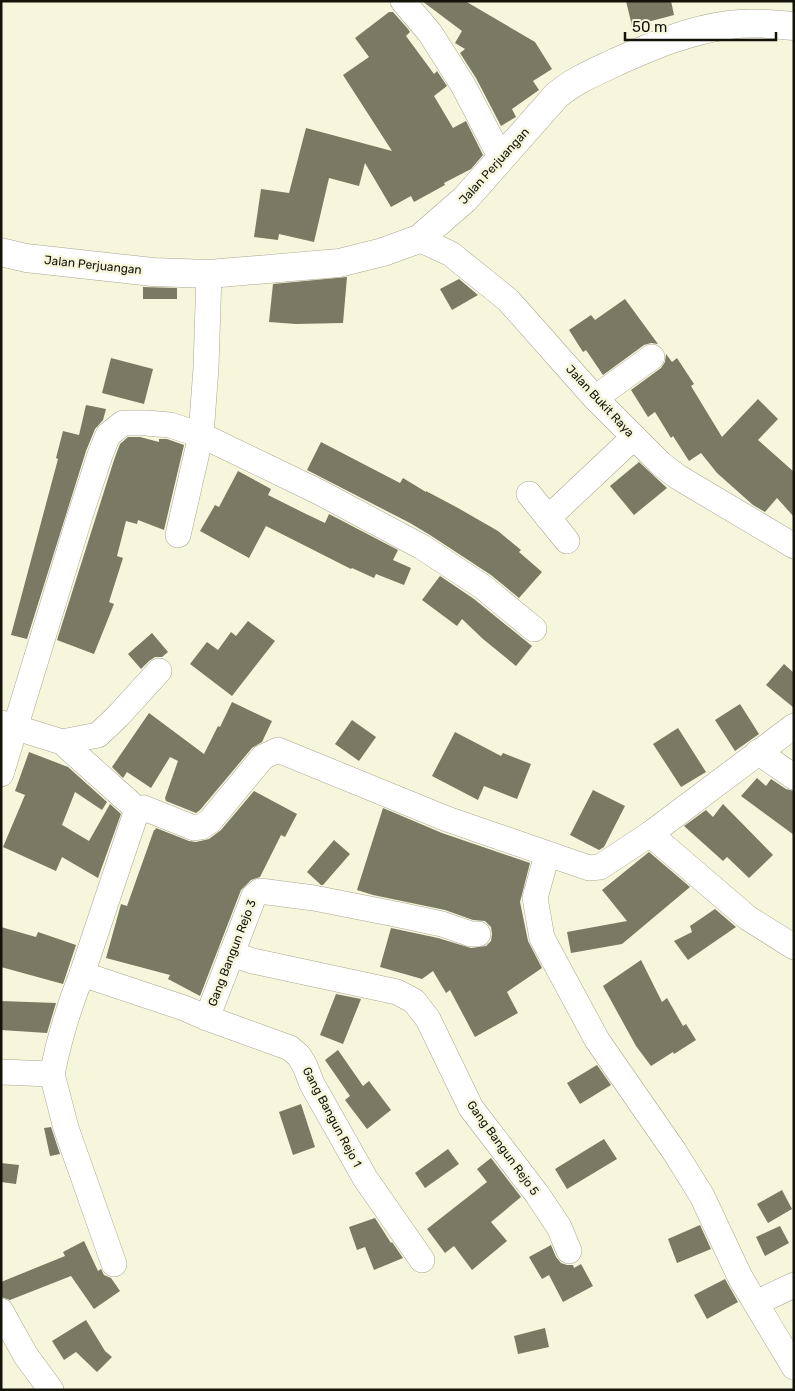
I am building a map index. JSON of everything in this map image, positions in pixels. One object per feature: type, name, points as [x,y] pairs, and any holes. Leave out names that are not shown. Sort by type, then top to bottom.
[{"type":"street","points":[[403,1],[430,33],[458,78],[501,158]]},
{"type":"street","name":"Jalan Perjuangan","points":[[1,252],[26,258],[144,271],[209,274],[339,263],[383,252],[419,239],[465,200],[556,96],[586,75],[675,38],[709,29],[747,23],[794,26]]},
{"type":"street","name":"Jalan Bukit Raya","points":[[419,239],[451,254],[508,300],[595,398],[661,464],[678,477],[794,546]]},
{"type":"street","points":[[178,535],[201,435],[206,368],[209,274]]},
{"type":"street","points":[[595,398],[652,357]]},
{"type":"street","points":[[1,774],[8,725],[100,455],[108,435],[123,423],[146,422],[170,425],[201,435],[319,492],[422,547],[483,587],[534,629]]},
{"type":"street","points":[[548,518],[634,437]]},
{"type":"street","points":[[529,494],[567,541]]},
{"type":"street","points":[[62,742],[98,735],[159,672]]},
{"type":"street","points":[[8,725],[62,742],[139,811]]},
{"type":"street","points":[[114,1264],[66,1128],[52,1074],[75,991],[135,816],[139,811],[144,808],[152,810],[194,828],[201,827],[210,822],[263,757],[278,750],[447,819],[589,868],[600,867],[650,834],[794,726]]},
{"type":"street","points":[[758,752],[794,776]]},
{"type":"street","points":[[650,834],[748,918],[794,947]]},
{"type":"street","points":[[549,855],[535,898],[542,938],[597,1040],[674,1151],[702,1196],[740,1277],[794,1367]]},
{"type":"street","name":"Gang Bangun Rejo 3","points":[[82,974],[184,1008],[207,1018],[254,896],[260,891],[314,898],[442,924],[471,934],[478,934]]},
{"type":"street","name":"Gang Bangun Rejo 5","points":[[231,954],[253,962],[397,992],[414,1001],[428,1019],[471,1108],[537,1194],[559,1228],[569,1251]]},
{"type":"street","name":"Gang Bangun Rejo 1","points":[[207,1018],[290,1048],[299,1056],[312,1084],[364,1178],[422,1260]]},
{"type":"street","points":[[1,1072],[52,1074]]},
{"type":"street","points":[[756,1303],[794,1285]]},
{"type":"street","points":[[1,1312],[26,1356],[51,1390]]},
{"type":"building","points":[[422,1],[465,1],[535,42],[552,69],[533,81],[539,90],[512,109],[516,117],[501,126],[476,78],[460,53],[465,49],[455,43],[462,31]]},
{"type":"building","points":[[626,1],[671,1],[674,15],[632,26]]},
{"type":"building","points":[[389,12],[393,12],[408,29],[410,32],[406,36],[434,74],[437,71],[447,86],[434,96],[453,128],[466,121],[483,155],[471,169],[444,183],[445,185],[414,202],[411,196],[391,207],[365,163],[359,186],[329,178],[314,242],[279,234],[278,240],[254,237],[261,189],[289,193],[306,128],[392,151],[343,75],[369,57],[355,38]]},
{"type":"building","points":[[347,277],[343,323],[296,324],[269,322],[273,284]]},
{"type":"building","points":[[459,279],[478,295],[452,310],[440,289]]},
{"type":"building","points":[[143,287],[177,288],[177,299],[143,299]]},
{"type":"building","points":[[625,299],[658,344],[644,345],[603,375],[586,350],[583,352],[569,330],[591,315],[595,320]]},
{"type":"building","points":[[666,354],[672,362],[677,358],[694,384],[691,386],[722,437],[758,399],[778,419],[758,440],[794,472],[794,517],[777,498],[765,512],[753,505],[717,473],[701,453],[689,461],[673,436],[671,438],[655,412],[648,417],[631,390],[661,368],[665,362]]},
{"type":"building","points":[[111,358],[153,369],[144,404],[102,393]]},
{"type":"building","points":[[86,405],[106,409],[103,420],[95,429],[86,451],[27,639],[11,635],[58,459],[56,458],[63,431],[79,435]]},
{"type":"building","points":[[128,437],[140,437],[159,442],[159,439],[167,439],[184,445],[164,530],[138,520],[137,524],[126,521],[117,556],[123,558],[109,602],[114,604],[94,654],[57,640],[114,460],[120,444]]},
{"type":"building","points":[[321,442],[400,483],[403,478],[498,531],[521,550],[519,552],[542,572],[519,598],[491,575],[430,535],[307,470]]},
{"type":"building","points":[[639,462],[667,488],[634,515],[610,486]]},
{"type":"building","points":[[238,471],[271,489],[268,495],[304,513],[325,523],[329,514],[398,550],[393,560],[411,568],[404,585],[376,574],[374,578],[351,569],[266,526],[249,558],[200,531],[215,505],[219,507]]},
{"type":"building","points":[[440,576],[474,599],[532,646],[516,666],[462,619],[457,626],[422,600]]},
{"type":"building","points":[[248,621],[275,641],[232,696],[190,664],[207,642],[218,650],[231,632],[236,636]]},
{"type":"building","points":[[152,633],[168,652],[162,657],[155,657],[141,669],[128,654]]},
{"type":"building","points":[[784,664],[794,673],[794,708],[766,685]]},
{"type":"building","points":[[232,702],[272,721],[262,742],[252,748],[196,813],[166,801],[165,798],[178,761],[170,757],[151,788],[127,772],[123,778],[112,767],[149,713],[204,754]]},
{"type":"building","points":[[740,704],[759,734],[735,751],[715,720]]},
{"type":"building","points":[[352,720],[376,737],[359,761],[335,744]]},
{"type":"building","points":[[678,728],[706,772],[681,787],[653,744]]},
{"type":"building","points":[[455,732],[501,756],[503,753],[531,764],[517,799],[484,786],[478,800],[432,776]]},
{"type":"building","points":[[29,752],[68,767],[107,802],[102,810],[75,792],[62,825],[89,841],[110,804],[121,814],[98,878],[62,857],[56,871],[3,847],[25,795],[15,791]]},
{"type":"building","points":[[757,778],[766,786],[771,779],[786,789],[794,791],[794,835],[741,796]]},
{"type":"building","points":[[593,790],[625,806],[604,847],[599,850],[570,835]]},
{"type":"building","points":[[254,791],[297,814],[285,837],[281,835],[260,877],[251,880],[241,890],[200,996],[168,979],[170,975],[106,958],[121,904],[127,906],[154,830],[156,828],[189,841],[196,842],[209,839],[221,830]]},
{"type":"building","points":[[723,804],[773,855],[749,878],[727,857],[723,861],[684,826],[706,810],[713,817]]},
{"type":"building","points":[[383,808],[442,833],[530,863],[520,902],[528,941],[542,968],[507,992],[518,1013],[475,1037],[450,990],[446,993],[433,971],[422,979],[380,967],[391,928],[438,938],[471,948],[486,946],[491,941],[492,934],[491,927],[485,921],[473,920],[445,910],[357,890]]},
{"type":"building","points":[[334,840],[350,854],[321,885],[307,872]]},
{"type":"building","points":[[649,852],[690,887],[622,944],[571,953],[567,932],[627,921],[602,890]]},
{"type":"building","points":[[715,909],[736,927],[688,960],[674,941],[692,932],[690,926]]},
{"type":"building","points":[[1,927],[36,937],[38,932],[76,945],[63,984],[1,967]]},
{"type":"building","points":[[641,960],[662,1002],[667,998],[683,1026],[686,1024],[696,1040],[651,1066],[636,1046],[603,986]]},
{"type":"building","points":[[336,994],[361,999],[343,1044],[320,1035]]},
{"type":"building","points":[[1,1001],[56,1003],[47,1033],[1,1030]]},
{"type":"building","points":[[338,1050],[363,1086],[369,1081],[391,1110],[367,1129],[345,1100],[350,1096],[325,1060]]},
{"type":"building","points":[[597,1065],[611,1085],[580,1104],[567,1083]]},
{"type":"building","points":[[301,1104],[315,1147],[293,1155],[279,1112]]},
{"type":"building","points":[[51,1127],[60,1154],[50,1156],[44,1128]]},
{"type":"building","points":[[604,1139],[617,1159],[567,1189],[555,1169]]},
{"type":"building","points":[[448,1149],[459,1164],[425,1188],[415,1173]]},
{"type":"building","points":[[491,1158],[521,1197],[491,1222],[507,1241],[472,1270],[454,1246],[445,1253],[427,1229],[487,1182],[477,1169]]},
{"type":"building","points":[[1,1163],[19,1165],[16,1184],[1,1182]]},
{"type":"building","points":[[782,1190],[792,1209],[768,1223],[757,1204]]},
{"type":"building","points":[[375,1218],[403,1258],[374,1270],[365,1247],[357,1250],[349,1227]]},
{"type":"building","points":[[700,1225],[711,1249],[677,1263],[668,1239]]},
{"type":"building","points":[[780,1226],[789,1243],[765,1256],[756,1237]]},
{"type":"building","points":[[84,1241],[98,1271],[101,1269],[104,1275],[111,1278],[120,1291],[94,1309],[71,1276],[10,1300],[1,1297],[1,1282],[65,1256],[63,1252]]},
{"type":"building","points":[[551,1245],[561,1263],[573,1265],[574,1268],[581,1264],[593,1286],[563,1302],[549,1275],[542,1279],[529,1257]]},
{"type":"building","points":[[725,1279],[738,1302],[707,1319],[694,1295]]},
{"type":"building","points":[[86,1320],[105,1351],[112,1357],[97,1372],[76,1352],[64,1360],[52,1341]]},
{"type":"building","points":[[545,1328],[549,1347],[518,1354],[514,1336]]}]
